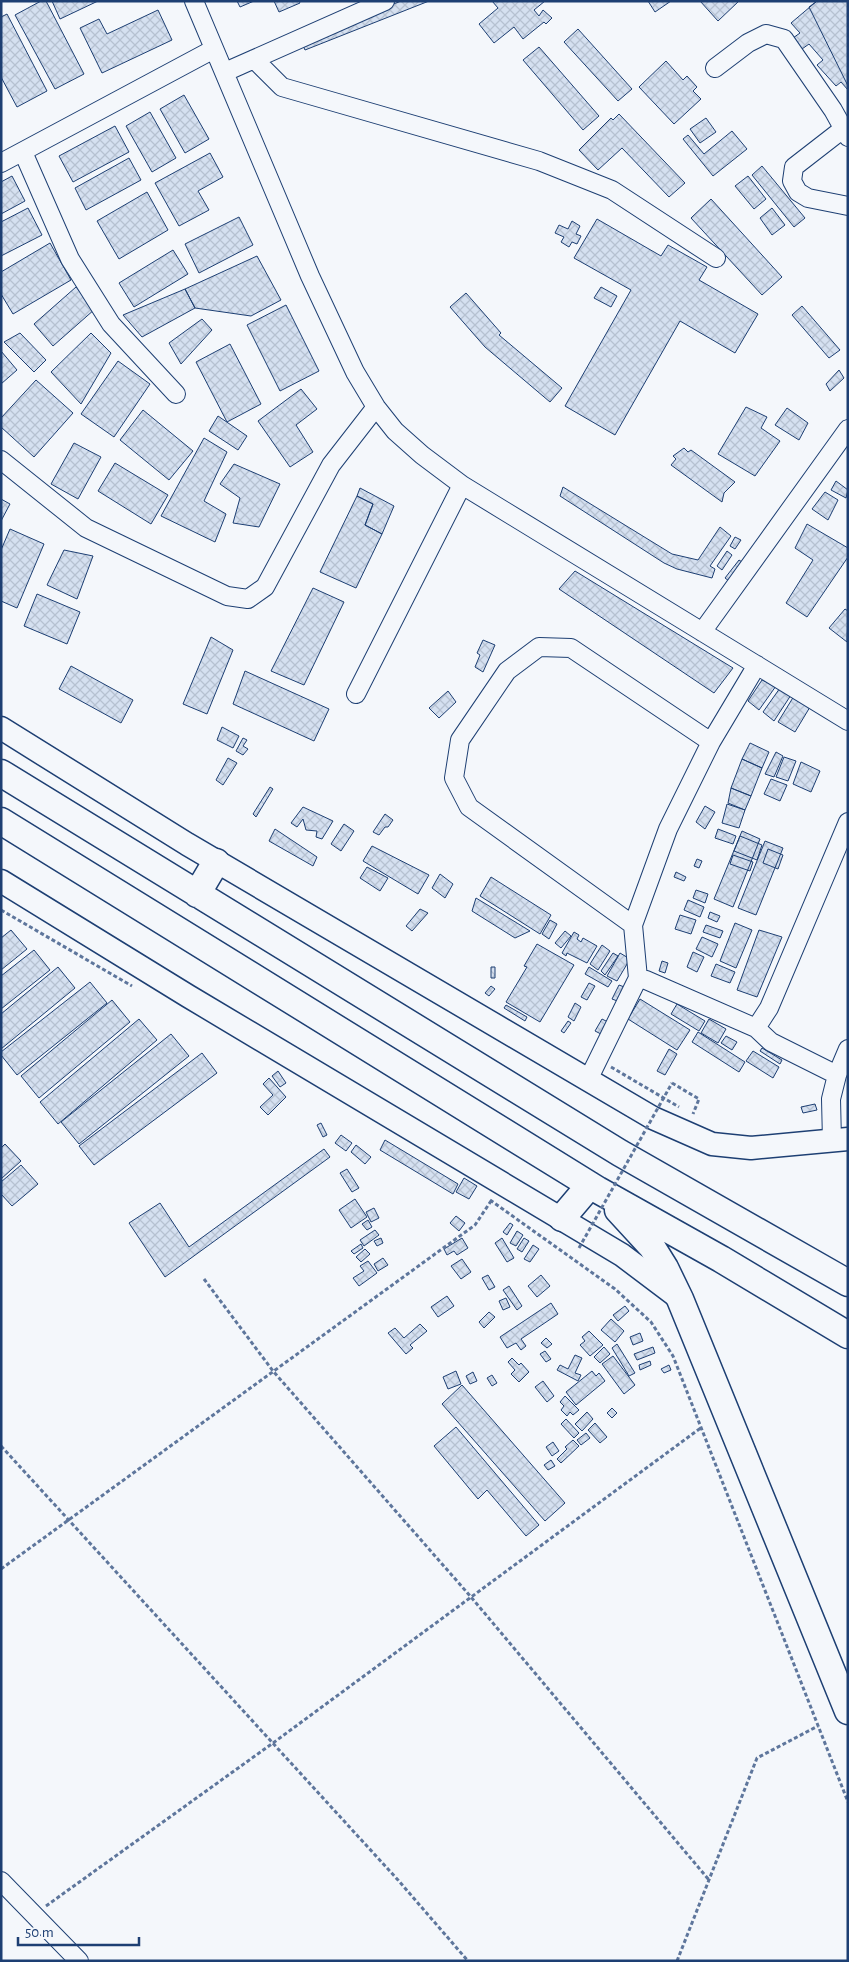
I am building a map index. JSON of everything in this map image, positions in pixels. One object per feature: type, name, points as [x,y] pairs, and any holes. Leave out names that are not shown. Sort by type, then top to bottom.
[{"type":"highway","points":[[1,773],[620,1153],[848,1283]]},
{"type":"highway","points":[[1,821],[594,1188],[721,1259],[848,1335]]},
{"type":"highway","points":[[197,894],[216,862]]},
{"type":"highway","points":[[562,1218],[594,1188]]},
{"type":"highway","points":[[594,1188],[652,1247],[680,1299],[848,1711]]},
{"type":"main road","points":[[1,728],[216,862],[653,1118],[712,1144],[751,1148],[840,1140]]},
{"type":"main road","points":[[1,880],[214,1011],[622,1255],[680,1299]]},
{"type":"street","points":[[194,1],[310,276],[355,372],[376,407],[395,431],[422,456],[462,485],[848,720]]},
{"type":"street","points":[[225,72],[385,1]]},
{"type":"street","points":[[715,68],[748,43],[766,34],[784,39],[833,110],[845,133],[794,167],[792,180],[798,192],[808,198],[848,206]]},
{"type":"street","points":[[1,163],[214,50]]},
{"type":"street","points":[[254,59],[282,87],[539,162],[612,190],[716,258]]},
{"type":"street","points":[[23,152],[70,259],[110,324],[176,394]]},
{"type":"street","points":[[1,460],[86,528],[227,596],[248,600],[265,587],[331,465],[376,407]]},
{"type":"street","points":[[702,632],[848,429]]},
{"type":"street","points":[[356,694],[462,485]]},
{"type":"street","points":[[633,925],[469,807],[454,778],[460,740],[507,671],[539,647],[547,647],[571,648],[711,742]]},
{"type":"street","points":[[588,1080],[638,978],[633,925],[668,829],[711,742],[757,665]]},
{"type":"street","points":[[756,1028],[770,1008],[848,822]]},
{"type":"street","points":[[638,978],[654,983],[756,1028],[771,1042],[838,1075]]},
{"type":"street","points":[[840,1140],[831,1099],[848,1049]]},
{"type":"street","points":[[1,1881],[79,1961]]},
{"type":"path","points":[[1,910],[138,989]]},
{"type":"path","points":[[597,1059],[701,1117]]},
{"type":"path","points":[[579,1248],[672,1083],[699,1099],[693,1114]]},
{"type":"path","points":[[483,1196],[615,1289],[651,1322],[673,1356],[848,1802]]},
{"type":"path","points":[[1,1569],[475,1225],[491,1201]]},
{"type":"path","points":[[204,1279],[273,1371],[471,1597],[709,1880]]},
{"type":"path","points":[[34,1915],[273,1743],[702,1427]]},
{"type":"path","points":[[1,1446],[398,1880],[468,1961]]},
{"type":"path","points":[[678,1961],[757,1758],[818,1726]]},
{"type":"building","points":[[41,1],[46,1],[84,74],[55,89],[15,15]]},
{"type":"building","points":[[52,1],[98,1],[60,19]]},
{"type":"building","points":[[237,1],[254,1],[240,7]]},
{"type":"building","points":[[274,1],[299,1],[300,3],[279,12]]},
{"type":"building","points":[[401,1],[429,1],[305,50],[301,41]]},
{"type":"building","points":[[492,1],[545,1],[534,10],[539,16],[543,10],[552,18],[523,39],[514,27],[494,43],[479,24],[498,8]]},
{"type":"building","points":[[648,1],[671,1],[655,12]]},
{"type":"building","points":[[700,1],[739,1],[718,21]]},
{"type":"building","points":[[817,1],[848,1],[848,86],[809,7]]},
{"type":"building","points":[[817,1],[848,1],[848,90],[841,82],[836,86],[817,65],[823,60],[809,44],[802,49],[793,38],[800,33],[791,23]]},
{"type":"building","points":[[158,10],[172,40],[102,73],[80,28],[99,19],[107,34]]},
{"type":"building","points":[[7,14],[47,91],[17,107],[1,77],[1,17]]},
{"type":"building","points":[[578,29],[632,89],[618,101],[564,42]]},
{"type":"building","points":[[539,47],[599,116],[583,130],[523,60]]},
{"type":"building","points":[[666,61],[683,80],[687,76],[697,87],[693,91],[701,99],[674,124],[639,87]]},
{"type":"building","points":[[184,95],[209,139],[185,153],[160,109]]},
{"type":"building","points":[[150,112],[176,158],[152,172],[126,126]]},
{"type":"building","points":[[619,114],[685,183],[669,197],[622,148],[598,170],[579,150],[611,118],[613,120]]},
{"type":"building","points":[[706,118],[716,132],[700,143],[690,129]]},
{"type":"building","points":[[115,126],[129,152],[73,182],[59,156]]},
{"type":"building","points":[[732,131],[747,149],[713,176],[683,139],[688,135],[704,154]]},
{"type":"building","points":[[210,153],[223,177],[198,191],[209,210],[179,226],[155,183]]},
{"type":"building","points":[[129,158],[141,180],[86,210],[75,188]]},
{"type":"building","points":[[762,166],[805,218],[794,227],[752,175]]},
{"type":"building","points":[[12,176],[25,201],[1,214],[1,182]]},
{"type":"building","points":[[748,176],[766,199],[754,209],[735,186]]},
{"type":"building","points":[[147,192],[168,230],[119,259],[97,221]]},
{"type":"building","points":[[711,199],[782,277],[762,295],[691,218]]},
{"type":"building","points":[[28,208],[42,235],[1,256],[1,222]]},
{"type":"building","points":[[772,208],[785,225],[772,235],[760,218]]},
{"type":"building","points":[[239,217],[253,245],[199,273],[185,244]]},
{"type":"building","points":[[597,219],[661,256],[668,245],[707,267],[699,280],[758,314],[735,353],[680,321],[615,435],[565,406],[631,290],[574,258]]},
{"type":"building","points":[[572,221],[580,226],[576,234],[581,236],[577,244],[572,242],[569,247],[561,242],[564,237],[555,233],[559,225],[568,229]]},
{"type":"building","points":[[50,243],[71,280],[13,314],[1,294],[1,272]]},
{"type":"building","points":[[173,250],[188,274],[134,307],[119,283]]},
{"type":"building","points":[[257,256],[281,300],[251,316],[195,308],[185,289]]},
{"type":"building","points":[[76,287],[95,309],[53,346],[34,324]]},
{"type":"building","points":[[601,287],[617,296],[611,307],[594,298]]},
{"type":"building","points":[[185,289],[195,308],[142,337],[123,315]]},
{"type":"building","points":[[466,293],[501,333],[499,335],[562,388],[550,402],[485,347],[450,307]]},
{"type":"building","points":[[286,305],[319,371],[280,391],[247,325]]},
{"type":"building","points":[[802,306],[840,350],[829,358],[792,315]]},
{"type":"building","points":[[202,319],[212,330],[181,364],[169,343]]},
{"type":"building","points":[[20,333],[46,360],[34,372],[4,342]]},
{"type":"building","points":[[91,333],[111,353],[81,404],[51,372]]},
{"type":"building","points":[[230,344],[261,404],[227,422],[196,362]]},
{"type":"building","points":[[1,351],[17,370],[1,384]]},
{"type":"building","points":[[118,361],[150,384],[114,437],[81,414]]},
{"type":"building","points":[[839,370],[844,378],[830,391],[826,384]]},
{"type":"building","points":[[36,380],[73,413],[34,457],[1,427],[1,418]]},
{"type":"building","points":[[301,389],[317,409],[296,425],[313,452],[290,467],[258,421]]},
{"type":"building","points":[[746,407],[767,417],[761,428],[780,441],[755,476],[718,454]]},
{"type":"building","points":[[787,408],[808,423],[799,440],[775,425]]},
{"type":"building","points":[[143,410],[193,451],[169,480],[120,440]]},
{"type":"building","points":[[218,416],[247,436],[238,450],[209,431]]},
{"type":"building","points":[[204,438],[227,452],[204,501],[226,514],[215,542],[161,516]]},
{"type":"building","points":[[74,443],[101,457],[78,499],[51,484]]},
{"type":"building","points":[[684,448],[688,452],[691,450],[735,482],[724,493],[722,502],[671,465],[676,459],[673,456]]},
{"type":"building","points":[[115,463],[168,495],[151,524],[98,491]]},
{"type":"building","points":[[234,464],[280,484],[259,527],[233,523],[240,498],[220,484]]},
{"type":"building","points":[[836,481],[848,490],[846,498],[831,490]]},
{"type":"building","points":[[563,487],[672,554],[698,560],[720,527],[731,536],[710,566],[715,569],[712,578],[677,569],[664,563],[560,496]]},
{"type":"building","points":[[360,488],[394,506],[382,534],[365,525],[373,504],[357,496]]},
{"type":"building","points":[[825,492],[838,500],[828,520],[812,509]]},
{"type":"building","points":[[357,496],[373,504],[365,525],[382,534],[356,588],[320,572]]},
{"type":"building","points":[[1,499],[10,504],[1,521]]},
{"type":"building","points":[[807,524],[848,548],[848,557],[807,617],[786,603],[813,560],[795,548]]},
{"type":"building","points":[[10,529],[44,544],[17,608],[1,601],[1,550]]},
{"type":"building","points":[[735,537],[741,540],[735,549],[730,546]]},
{"type":"building","points":[[64,550],[93,556],[77,599],[47,585]]},
{"type":"building","points":[[727,551],[732,555],[722,570],[717,566]]},
{"type":"building","points":[[739,560],[742,562],[729,581],[725,578]]},
{"type":"building","points":[[575,571],[733,668],[714,693],[559,589]]},
{"type":"building","points":[[313,588],[344,602],[304,685],[271,671]]},
{"type":"building","points":[[37,594],[80,612],[67,644],[24,626]]},
{"type":"building","points":[[845,609],[848,611],[847,642],[829,628]]},
{"type":"building","points":[[211,637],[233,650],[207,714],[183,704]]},
{"type":"building","points":[[483,640],[495,645],[483,672],[475,667],[480,655],[477,653]]},
{"type":"building","points":[[71,666],[133,700],[121,723],[59,689]]},
{"type":"building","points":[[245,671],[329,709],[314,741],[233,704]]},
{"type":"building","points":[[762,680],[776,686],[759,710],[748,701]]},
{"type":"building","points":[[780,688],[791,695],[774,721],[763,712]]},
{"type":"building","points":[[448,691],[456,702],[439,718],[429,708]]},
{"type":"building","points":[[794,696],[810,707],[795,732],[778,722]]},
{"type":"building","points":[[222,727],[239,736],[233,748],[217,740]]},
{"type":"building","points":[[243,738],[247,740],[243,746],[248,749],[243,755],[236,751]]},
{"type":"building","points":[[750,743],[769,752],[762,768],[742,759]]},
{"type":"building","points":[[776,752],[783,756],[774,777],[765,774]]},
{"type":"building","points":[[784,757],[796,761],[788,781],[776,777]]},
{"type":"building","points":[[228,758],[237,763],[223,785],[216,780]]},
{"type":"building","points":[[742,759],[762,768],[751,796],[731,788]]},
{"type":"building","points":[[801,762],[820,771],[811,792],[793,784]]},
{"type":"building","points":[[771,779],[787,785],[780,801],[764,794]]},
{"type":"building","points":[[270,787],[273,789],[256,817],[253,814]]},
{"type":"building","points":[[731,788],[751,796],[745,810],[728,803]]},
{"type":"building","points":[[727,804],[745,810],[739,828],[722,823]]},
{"type":"building","points":[[705,806],[715,812],[705,829],[696,822]]},
{"type":"building","points":[[303,807],[333,821],[322,839],[316,837],[317,831],[306,830],[303,819],[297,827],[291,823]]},
{"type":"building","points":[[385,814],[393,820],[379,835],[373,832]]},
{"type":"building","points":[[344,824],[354,831],[341,851],[331,844]]},
{"type":"building","points":[[275,829],[317,857],[313,866],[269,841]]},
{"type":"building","points":[[718,829],[736,836],[733,844],[715,838]]},
{"type":"building","points":[[742,831],[760,839],[733,907],[714,899]]},
{"type":"building","points":[[740,836],[762,845],[757,860],[734,851]]},
{"type":"building","points":[[765,841],[783,848],[756,915],[738,908]]},
{"type":"building","points":[[372,846],[429,875],[418,894],[363,861]]},
{"type":"building","points":[[768,849],[783,855],[778,869],[763,863]]},
{"type":"building","points":[[733,855],[753,862],[750,871],[730,864]]},
{"type":"building","points":[[697,859],[702,861],[699,868],[694,866]]},
{"type":"building","points":[[367,867],[388,878],[380,891],[360,878]]},
{"type":"building","points":[[676,872],[686,877],[684,881],[674,877]]},
{"type":"building","points":[[440,874],[453,884],[445,898],[432,888]]},
{"type":"building","points":[[491,877],[551,915],[540,934],[480,896]]},
{"type":"building","points":[[696,890],[708,894],[705,903],[693,898]]},
{"type":"building","points":[[476,898],[530,931],[515,938],[472,911]]},
{"type":"building","points":[[688,900],[704,907],[700,917],[684,910]]},
{"type":"building","points":[[420,909],[428,913],[412,931],[406,926]]},
{"type":"building","points":[[710,912],[720,916],[717,922],[708,918]]},
{"type":"building","points":[[680,915],[696,920],[691,934],[675,929]]},
{"type":"building","points":[[550,920],[557,924],[549,939],[542,934]]},
{"type":"building","points":[[735,923],[752,930],[736,968],[720,961]]},
{"type":"building","points":[[706,925],[723,931],[720,938],[703,932]]},
{"type":"building","points":[[11,930],[27,949],[1,970],[1,938]]},
{"type":"building","points":[[759,930],[782,937],[757,997],[737,990]]},
{"type":"building","points":[[565,931],[571,936],[561,948],[555,943]]},
{"type":"building","points":[[574,932],[579,935],[577,939],[581,942],[583,938],[597,946],[587,963],[567,953],[566,956],[562,953]]},
{"type":"building","points":[[702,937],[718,944],[712,957],[696,949]]},
{"type":"building","points":[[537,944],[574,965],[540,1022],[506,1002],[527,967],[524,966]]},
{"type":"building","points":[[602,945],[610,951],[598,970],[590,964]]},
{"type":"building","points":[[34,950],[50,970],[1,1009],[1,976]]},
{"type":"building","points":[[693,952],[704,957],[697,972],[687,967]]},
{"type":"building","points":[[613,953],[618,956],[605,975],[601,971]]},
{"type":"building","points":[[620,953],[630,959],[617,981],[607,976]]},
{"type":"building","points":[[662,961],[668,963],[665,973],[659,971]]},
{"type":"building","points":[[716,964],[735,972],[730,983],[711,976]]},
{"type":"building","points":[[58,967],[75,988],[1,1049],[1,1014]]},
{"type":"building","points":[[491,967],[495,967],[495,978],[491,978]]},
{"type":"building","points":[[589,967],[612,981],[608,987],[585,974]]},
{"type":"building","points":[[90,982],[107,1003],[17,1075],[1,1055],[1,1052]]},
{"type":"building","points":[[589,983],[595,986],[587,1000],[581,997]]},
{"type":"building","points":[[619,985],[627,988],[620,1002],[612,999]]},
{"type":"building","points":[[491,986],[495,989],[489,996],[485,993]]},
{"type":"building","points":[[640,999],[690,1030],[677,1050],[628,1019]]},
{"type":"building","points":[[112,1000],[130,1022],[39,1098],[21,1076]]},
{"type":"building","points":[[575,1003],[581,1007],[574,1021],[568,1017]]},
{"type":"building","points":[[677,1004],[705,1021],[699,1031],[671,1014]]},
{"type":"building","points":[[506,1005],[527,1017],[525,1021],[504,1008]]},
{"type":"building","points":[[139,1019],[157,1040],[58,1124],[40,1102]]},
{"type":"building","points":[[602,1019],[608,1022],[601,1034],[595,1031]]},
{"type":"building","points":[[709,1019],[726,1029],[718,1043],[701,1033]]},
{"type":"building","points":[[568,1021],[571,1023],[564,1033],[561,1031]]},
{"type":"building","points":[[698,1032],[745,1062],[739,1072],[692,1042]]},
{"type":"building","points":[[171,1034],[189,1056],[79,1144],[61,1122]]},
{"type":"building","points":[[726,1036],[737,1042],[732,1050],[721,1043]]},
{"type":"building","points":[[762,1048],[782,1060],[780,1064],[760,1051]]},
{"type":"building","points":[[669,1049],[677,1054],[665,1075],[657,1071]]},
{"type":"building","points":[[753,1051],[779,1067],[773,1078],[746,1061]]},
{"type":"building","points":[[202,1053],[217,1073],[94,1165],[79,1146]]},
{"type":"building","points":[[278,1071],[286,1083],[280,1087],[272,1076]]},
{"type":"building","points":[[269,1078],[286,1097],[268,1115],[260,1107],[273,1095],[263,1084]]},
{"type":"building","points":[[815,1104],[817,1110],[803,1113],[801,1107]]},
{"type":"building","points":[[321,1123],[327,1135],[323,1137],[317,1125]]},
{"type":"building","points":[[341,1135],[352,1143],[346,1151],[335,1143]]},
{"type":"building","points":[[385,1140],[458,1184],[453,1194],[380,1150]]},
{"type":"building","points":[[5,1144],[21,1161],[1,1179],[1,1148]]},
{"type":"building","points":[[356,1145],[371,1157],[365,1164],[351,1152]]},
{"type":"building","points":[[324,1149],[330,1157],[165,1277],[129,1223],[160,1203],[189,1247]]},
{"type":"building","points":[[21,1165],[38,1184],[12,1206],[1,1194],[1,1182]]},
{"type":"building","points":[[347,1169],[359,1188],[352,1192],[340,1173]]},
{"type":"building","points":[[464,1178],[477,1186],[469,1199],[456,1192]]},
{"type":"building","points":[[355,1199],[367,1217],[351,1228],[339,1210]]},
{"type":"building","points":[[374,1208],[379,1218],[371,1222],[366,1212]]},
{"type":"building","points":[[456,1216],[465,1223],[459,1231],[450,1223]]},
{"type":"building","points":[[368,1220],[372,1227],[367,1230],[362,1224]]},
{"type":"building","points":[[510,1223],[513,1225],[507,1235],[503,1232]]},
{"type":"building","points":[[375,1230],[379,1235],[364,1246],[360,1240]]},
{"type":"building","points":[[517,1231],[523,1235],[516,1246],[510,1243]]},
{"type":"building","points":[[381,1238],[383,1243],[377,1246],[374,1241]]},
{"type":"building","points":[[462,1238],[468,1248],[457,1255],[454,1251],[447,1255],[444,1249]]},
{"type":"building","points":[[502,1238],[514,1258],[507,1262],[495,1243]]},
{"type":"building","points":[[524,1238],[529,1241],[522,1252],[517,1249]]},
{"type":"building","points":[[361,1244],[363,1248],[354,1254],[351,1251]]},
{"type":"building","points":[[533,1245],[539,1249],[530,1262],[524,1259]]},
{"type":"building","points":[[365,1249],[370,1254],[361,1262],[356,1257]]},
{"type":"building","points":[[383,1258],[388,1265],[378,1271],[374,1264]]},
{"type":"building","points":[[462,1259],[471,1272],[461,1279],[451,1266]]},
{"type":"building","points":[[368,1261],[377,1273],[359,1286],[353,1278],[364,1271],[360,1266]]},
{"type":"building","points":[[488,1275],[495,1287],[489,1290],[482,1278]]},
{"type":"building","points":[[541,1275],[550,1286],[537,1297],[528,1286]]},
{"type":"building","points":[[509,1286],[522,1306],[517,1310],[503,1290]]},
{"type":"building","points":[[447,1296],[454,1306],[438,1317],[431,1307]]},
{"type":"building","points":[[506,1298],[510,1307],[503,1310],[499,1301]]},
{"type":"building","points":[[551,1303],[558,1314],[521,1339],[526,1346],[521,1350],[516,1343],[507,1348],[500,1337]]},
{"type":"building","points":[[625,1306],[629,1311],[618,1321],[613,1315]]},
{"type":"building","points":[[489,1312],[495,1317],[484,1328],[479,1322]]},
{"type":"building","points":[[611,1319],[624,1331],[615,1342],[601,1330]]},
{"type":"building","points":[[420,1324],[427,1331],[410,1345],[413,1348],[406,1354],[388,1333],[395,1328],[404,1338]]},
{"type":"building","points":[[589,1331],[603,1345],[590,1356],[580,1345],[585,1341],[582,1337]]},
{"type":"building","points":[[640,1333],[643,1341],[633,1345],[630,1337]]},
{"type":"building","points":[[546,1338],[552,1344],[547,1348],[541,1343]]},
{"type":"building","points":[[617,1344],[635,1373],[629,1376],[612,1348]]},
{"type":"building","points":[[604,1347],[610,1354],[600,1363],[594,1357]]},
{"type":"building","points":[[653,1347],[655,1353],[637,1360],[634,1354]]},
{"type":"building","points":[[545,1351],[551,1359],[546,1362],[540,1354]]},
{"type":"building","points":[[575,1355],[582,1358],[575,1373],[581,1375],[578,1381],[557,1370],[560,1365],[568,1369]]},
{"type":"building","points":[[613,1356],[635,1385],[624,1394],[602,1364]]},
{"type":"building","points":[[512,1358],[519,1365],[521,1363],[529,1372],[519,1382],[511,1374],[515,1370],[508,1362]]},
{"type":"building","points":[[650,1361],[651,1365],[640,1370],[639,1365]]},
{"type":"building","points":[[669,1365],[671,1370],[664,1373],[661,1369]]},
{"type":"building","points":[[456,1371],[461,1384],[448,1389],[443,1377]]},
{"type":"building","points":[[592,1371],[596,1376],[599,1373],[605,1381],[576,1405],[566,1392]]},
{"type":"building","points":[[473,1372],[477,1381],[470,1384],[466,1376]]},
{"type":"building","points":[[492,1375],[497,1383],[492,1386],[487,1378]]},
{"type":"building","points":[[543,1381],[554,1396],[547,1402],[535,1387]]},
{"type":"building","points":[[462,1385],[565,1503],[545,1521],[442,1404]]},
{"type":"building","points":[[565,1396],[579,1410],[573,1415],[570,1412],[567,1416],[561,1410],[564,1406],[560,1402]]},
{"type":"building","points":[[612,1408],[617,1413],[612,1418],[607,1413]]},
{"type":"building","points":[[587,1412],[593,1419],[582,1431],[575,1424]]},
{"type":"building","points":[[566,1419],[579,1433],[574,1438],[561,1424]]},
{"type":"building","points":[[595,1423],[607,1437],[600,1443],[588,1430]]},
{"type":"building","points":[[456,1427],[539,1525],[526,1536],[487,1490],[478,1499],[434,1446]]},
{"type":"building","points":[[586,1433],[590,1438],[581,1445],[577,1440]]},
{"type":"building","points":[[573,1440],[579,1446],[561,1463],[557,1459],[567,1449],[565,1447]]},
{"type":"building","points":[[553,1442],[559,1451],[552,1456],[546,1447]]},
{"type":"building","points":[[551,1460],[555,1466],[548,1470],[544,1465]]}]
